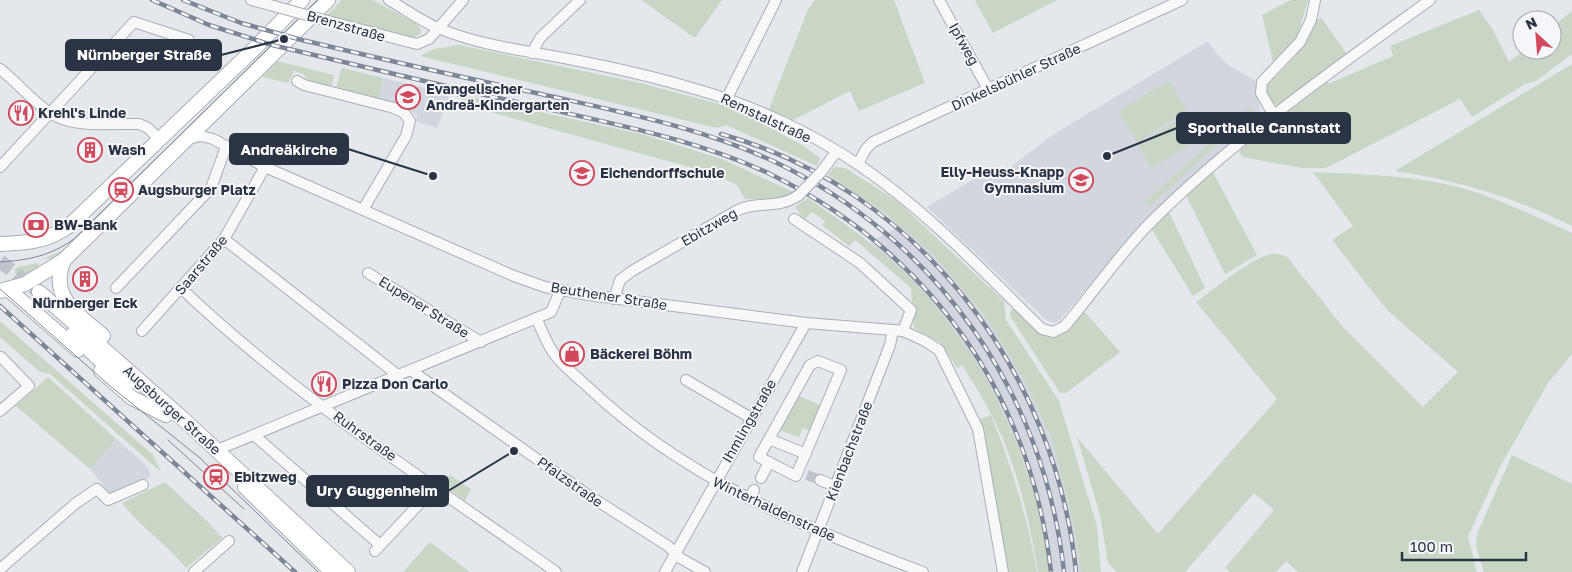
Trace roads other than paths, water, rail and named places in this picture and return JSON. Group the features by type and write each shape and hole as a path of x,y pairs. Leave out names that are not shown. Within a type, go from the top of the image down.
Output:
{"main road":[{"path":"0,244 35,243 48,239 62,231 78,218 302,0"},
{"path":"4,290 38,278 64,260 328,0"},
{"path":"64,260 60,270 59,282 70,307 163,391 182,418"},
{"path":"4,290 132,398 166,415"},
{"name":"Augsburger Straße","path":"332,572 257,501 241,482 123,377 104,364 34,294 182,418 348,572"}],"street":[{"name":"Brenzstraße","path":"250,0 416,44 428,39 437,28"},
{"name":"Remstalstraße","path":"389,0 437,28 472,39 651,77 727,98 785,124 858,164 908,202 942,232 1042,329 1053,332 1065,326 1148,226 1187,188 1272,114"},
{"path":"437,28 463,0"},
{"path":"532,53 540,38 580,0"},
{"path":"727,98 776,0"},
{"name":"Ipfweg","path":"939,0 988,89"},
{"name":"Dinkelsbühler Straße","path":"858,164 866,149 873,142 1182,0"},
{"path":"1315,0 1311,20 1300,42 1262,82 1261,93 1272,114 1430,0"},
{"path":"0,167 134,22 189,40"},
{"path":"0,69 50,113 75,123 139,124 148,128 159,139"},
{"path":"297,81 304,85 394,108 404,113 410,121 406,136 364,208"},
{"path":"210,116 208,125 214,139"},
{"path":"187,139 201,136 214,139"},
{"name":"Beuthener Straße","path":"214,139 265,167 364,208 506,272 560,291 806,323 898,331 923,340 939,350 978,429 1003,572"},
{"path":"116,288 210,188 226,147"},
{"name":"Ebitzweg","path":"614,298 620,280 632,271 736,211 749,206 785,203 799,195 836,152"},
{"name":"Saarstraße","path":"142,331 182,289 224,239 265,167"},
{"name":"Kienbachstraße","path":"794,219 860,263 911,310 890,345 802,572"},
{"path":"224,239 399,376"},
{"name":"Eupener Straße","path":"368,273 480,342"},
{"name":"Ruhrstraße","path":"182,289 217,322 323,406 556,572"},
{"path":"217,450 551,312 560,291"},
{"name":"Winterhaldenstraße","path":"536,318 554,355 610,408 672,456 714,481 752,495 818,531 923,572"},
{"name":"Ihmlingstraße","path":"665,572 714,481 806,323"},
{"path":"0,411 29,386 1,357"},
{"path":"818,361 841,370 806,454 803,473 796,476 759,457 810,365 818,361"},
{"name":"Pfalzstraße","path":"412,371 584,493 675,552 680,558 705,572"},
{"path":"686,380 750,418"},
{"path":"254,435 378,548 435,487"},
{"path":"769,439 806,454"},
{"path":"760,478 769,462"},
{"path":"820,480 835,486"},
{"path":"0,569 76,503 97,489 108,500 143,485"},
{"path":"194,572 228,541"}],"tunnel":[{"path":"0,261 39,292"},
{"path":"807,475 820,480"}],"tram line":[{"path":"0,262 39,256 74,239 318,0"},
{"path":"0,289 110,386 200,458 318,572"},
{"path":"168,440 244,509"}],"railway":[{"path":"152,0 209,25 272,45 633,128 689,143 743,162 770,174 827,206 879,244 924,288 963,336 995,389 1021,446 1040,507 1051,572"},
{"path":"183,0 241,23 302,40 630,114 689,130 718,139 775,162 833,194 886,234 933,279 973,329 1007,384 1034,444 1053,506 1064,572"},
{"path":"721,134 792,160 857,198 915,244 965,299 1007,360 1040,427 1063,498 1076,572"},
{"path":"0,306 295,572"}],"place":[{"name":"Nürnberger Straße","path":"284,39"},
{"name":"Evangelischer Andreä-Kindergarten","path":"408,97"},
{"name":"Krehl's Linde","path":"21,113"},
{"name":"Wash","path":"90,150"},
{"name":"Sporthalle Cannstatt","path":"1107,156"},
{"name":"Eichendorffschule","path":"582,173"},
{"name":"Andreäkirche","path":"433,176"},
{"name":"Elly-Heuss-Knapp Gymnasium","path":"1081,180"},
{"name":"Augsburger Platz","path":"121,190"},
{"name":"BW-Bank","path":"36,225"},
{"name":"Nürnberger Eck","path":"85,279"},
{"name":"Bäckerei Böhm","path":"572,354"},
{"name":"Pizza Don Carlo","path":"324,384"},
{"name":"Ury Guggenheim","path":"514,451"},
{"name":"Ebitzweg","path":"216,477"}]}
